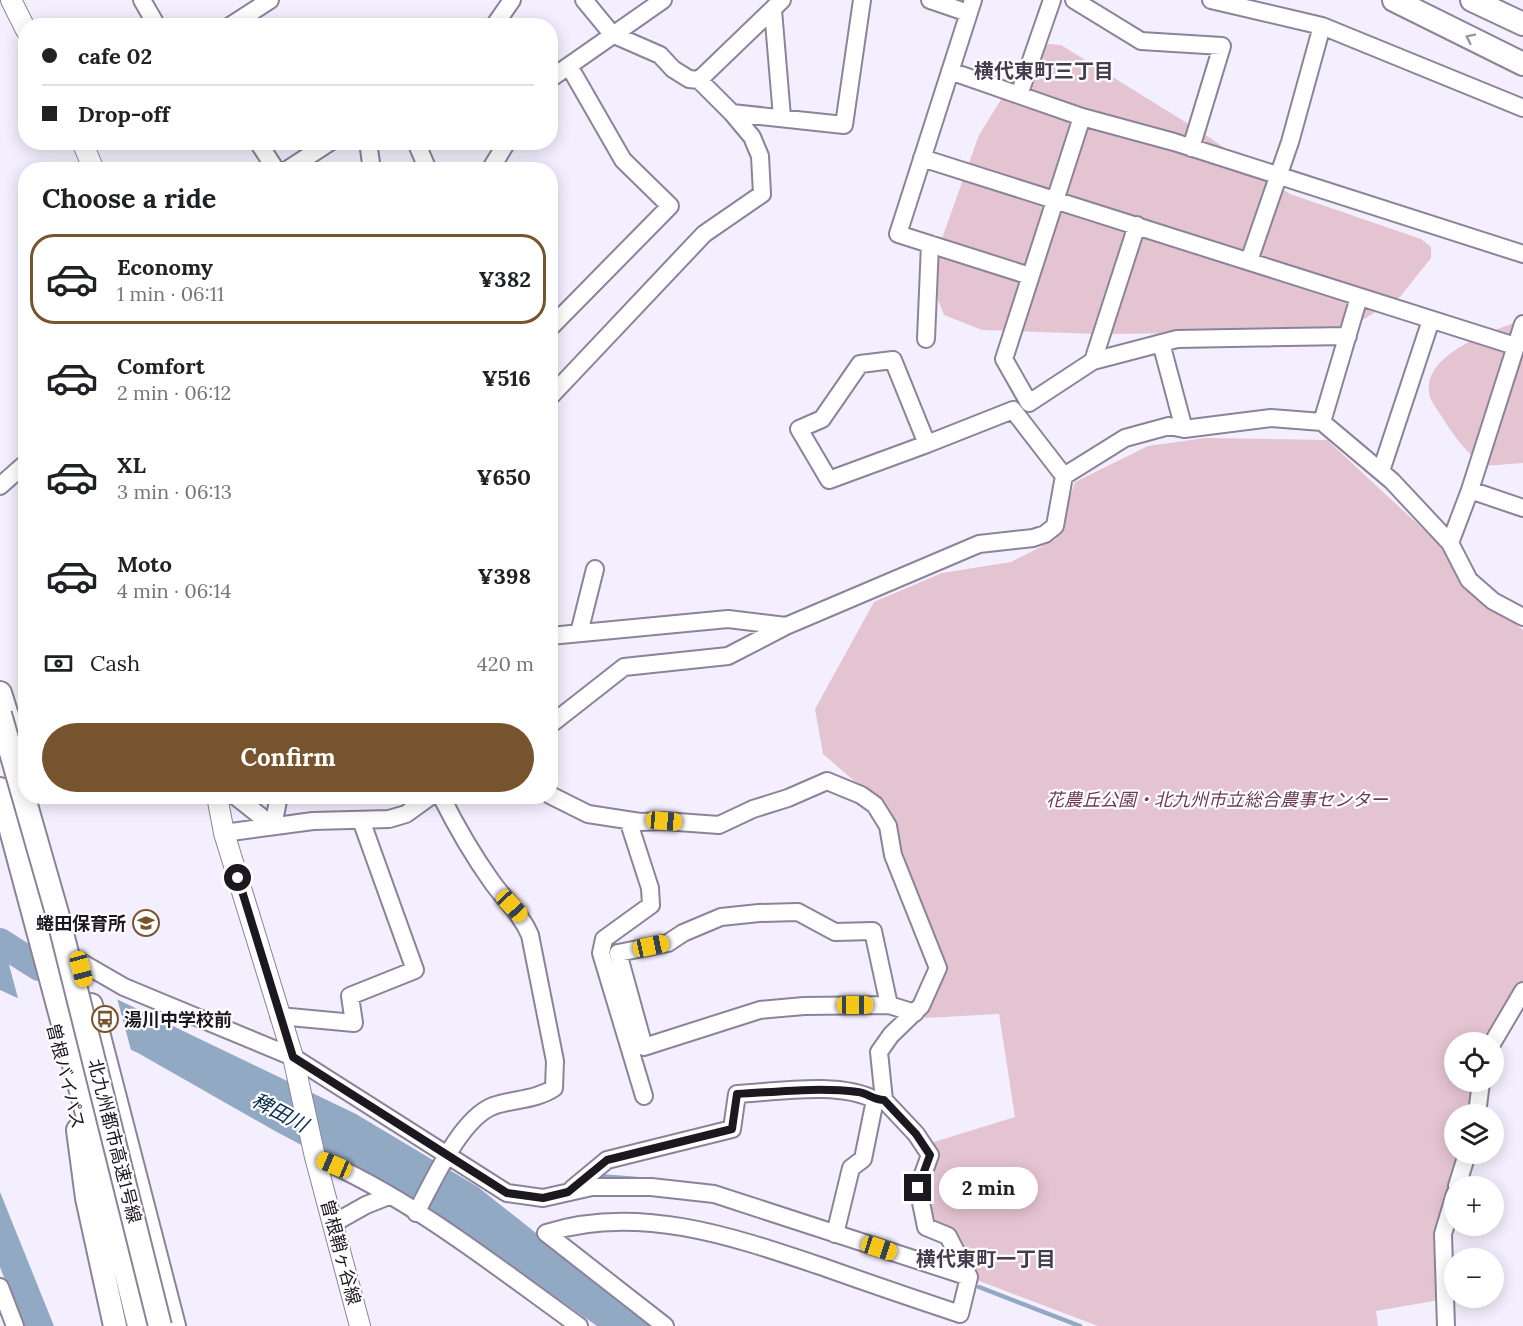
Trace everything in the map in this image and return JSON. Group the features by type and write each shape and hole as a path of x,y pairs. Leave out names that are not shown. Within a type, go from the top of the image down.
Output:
{"highway":[{"path":"1394,0 1523,64"},
{"path":"1472,0 1523,24"},
{"path":"0,693 18,753"},
{"name":"北九州都市高速1号線","path":"9,728 18,763"},
{"name":"北九州都市高速1号線","path":"0,789 89,1121 139,1326"},
{"name":"北九州都市高速1号線","path":"29,804 160,1326"},
{"path":"35,804 60,884 174,1326"},
{"name":"曽根バイパス","path":"0,826 54,1029 127,1326"},
{"path":"113,1086 143,1295 150,1326"},
{"path":"78,1124 87,1198 115,1326"}],"main road":[{"path":"14,2 21,18"},
{"name":"曽根鞘ヶ谷線","path":"219,804 224,833 294,1063 315,1157 360,1326"}],"street":[{"path":"142,0 152,18"},
{"path":"242,18 270,0"},
{"path":"500,18 512,0"},
{"path":"558,389 704,234 762,194 760,156 752,137 732,112 699,80 689,79 673,69 660,55 612,34 584,0"},
{"path":"558,74 663,0"},
{"path":"732,112 844,125 862,0"},
{"path":"930,0 971,7 898,234 1030,276"},
{"path":"1019,95 1052,0"},
{"path":"1074,0 1141,41 1222,46 1191,148"},
{"path":"1211,0 1322,26 1523,108"},
{"path":"699,80 778,5"},
{"path":"778,5 782,117"},
{"path":"1249,261 1278,177 1322,26"},
{"path":"558,320 670,206 623,160 569,66"},
{"path":"950,71 1082,117 1191,148 1523,254"},
{"path":"1082,117 1004,359 1029,403 1093,361 1177,339 1348,336"},
{"path":"299,162 318,150"},
{"path":"922,158 1515,346"},
{"path":"1093,361 1137,225"},
{"path":"926,339 930,244"},
{"path":"1322,422 1359,297"},
{"path":"1381,471 1431,320"},
{"path":"1450,543 1470,490 1523,324"},
{"path":"1161,343 1184,429"},
{"path":"927,444 893,360 860,364 822,419 799,429 830,480 927,444 1013,410 1064,476"},
{"path":"558,719 624,667 728,656 786,626 979,544 1045,534 1054,526 1064,476 1125,438 1169,426 1184,429 1270,418 1322,422 1381,471 1450,543 1469,580 1493,601 1523,617"},
{"path":"0,486 18,469"},
{"path":"1470,490 1523,508"},
{"path":"579,633 595,569"},
{"path":"558,635 728,619 786,626"},
{"path":"558,799 588,814 628,820 719,825 753,809 788,798 827,781 861,795 875,805 888,826 893,855 938,968 921,1006 891,1035 879,1053 879,1100 863,1159 851,1168 835,1233"},
{"path":"244,804 273,826"},
{"path":"273,826 277,804"},
{"path":"224,833 313,821 389,819 406,814 420,804"},
{"path":"416,1213 447,1157 478,1113 494,1106 545,1094 554,1088 555,1061 530,935 523,918 500,893 477,861 445,804"},
{"path":"279,1016 354,1023 351,996 415,970 361,820"},
{"path":"628,820 650,888 651,905 604,939 601,953 644,1096"},
{"path":"889,1005 873,931 835,932 798,912 721,917 683,933 668,943 618,953 644,1047 760,1010 804,1006 889,1005 915,1013"},
{"path":"80,965 294,1063 507,1193 543,1198 592,1187 651,1187 714,1194 969,1277"},
{"path":"1499,1032 1523,991"},
{"path":"568,1192 607,1160 732,1129 737,1094 801,1090 861,1092 879,1100 916,1134 930,1155 918,1188 926,1227 948,1236 969,1277 960,1314 784,1254 708,1232 634,1220 570,1225 546,1233 665,1326"},
{"path":"315,1157 353,1173 416,1213 490,1261 579,1326"},
{"path":"334,1223 366,1205 389,1196"},
{"path":"1444,1231 1446,1326"},
{"path":"0,1287 15,1326"}],"green space":[{"path":"1049,44 1061,45 1203,133 1290,194 1421,239 1431,247 1431,258 1400,297 1356,324 1314,332 1099,334 982,330 944,315 938,300 936,255 979,135 1013,80 1038,49"},
{"path":"1523,319 1523,463 1483,466 1460,443 1432,402 1429,393 1430,379 1437,366 1449,355 1479,337"},
{"name":"花農丘公園・北九州市立総合農事センター","path":"1205,438 1327,440 1437,542 1476,594 1523,630 1523,986 1498,1032 1444,1032 1444,1092 1477,1092 1475,1104 1444,1104 1444,1164 1461,1164 1459,1176 1444,1176 1444,1236 1450,1236 1448,1248 1444,1248 1444,1270 1439,1300 1376,1311 1378,1326 1098,1326 974,1279 931,1225 922,1189 929,1175 934,1142 1015,1117 999,1014 924,1018 943,972 874,798 823,754 815,709 874,602 942,573 1011,562 1056,539 1075,482 1148,446"}],"water":[{"path":"0,943 356,1114 478,1187 653,1326 597,1326 453,1226 275,1131 138,1053 0,990"},
{"path":"0,1192 54,1326 23,1326 0,1267"}],"pier":[{"path":"3,942 116,994 132,1054 19,1002"}],"waterway":[{"name":"稗田川","path":"0,942 39,967"},
{"path":"598,1176 637,1179"},
{"path":"979,1287 1080,1326"}],"place":[{"name":"蜷田保育所","path":"146,923"},
{"name":"湯川中学校前","path":"105,1019"}],"district":[{"name":"横代東町三丁目","path":"1044,70"},
{"name":"横代東町一丁目","path":"986,1258"}],"route":[{"path":"238,878 293,1057 507,1193 543,1198 568,1192 607,1160 732,1129 737,1094 801,1090 861,1092 875,1100 884,1100 916,1134 930,1155 918,1188"}]}
